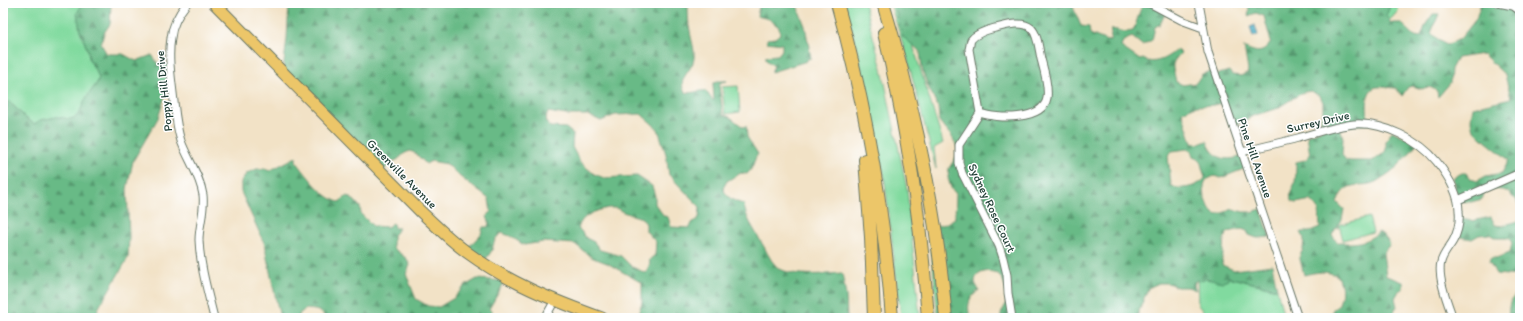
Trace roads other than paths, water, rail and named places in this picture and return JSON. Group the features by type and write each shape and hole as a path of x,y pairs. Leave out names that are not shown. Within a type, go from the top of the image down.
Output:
{"highway":[{"path":"837,3 862,103 881,216 892,318"},
{"path":"876,3 894,74 909,152 920,234 928,318"},
{"path":"883,3 906,85 922,157 939,252 946,318"},
{"path":"862,103 863,138 871,237 874,318"}],"main road":[{"name":"Greenville Avenue","path":"214,3 415,206 468,253 507,278 555,300 602,318"}],"street":[{"name":"Poppy Hill Drive","path":"187,3 179,14 170,38 170,62 176,115 181,140 198,176 203,194 204,205 199,238 200,253 214,318"},
{"path":"1149,3 1181,20 1203,28"},
{"name":"Pine Hill Avenue","path":"1199,3 1208,52 1298,318"},
{"path":"1498,3 1513,6 1520,11"},
{"path":"1014,25 1024,25 1030,27 1034,32 1047,84 1047,97 1045,104 1038,110 1018,117 990,117 980,113 969,49 971,40 980,33 990,29 1014,25"},
{"name":"Sydney Rose Court","path":"980,113 960,145 959,164 962,173 999,246 1003,258 1012,318"},
{"name":"Surrey Drive","path":"1242,152 1341,126 1364,124 1376,126 1409,138 1422,147 1433,157 1443,170 1454,190 1460,210 1454,240 1443,258 1441,269 1443,286 1453,318"},
{"path":"1458,200 1520,173"},
{"path":"545,318 555,300"}],"water":[{"path":"1255,25 1258,35 1253,37 1250,27"}]}
